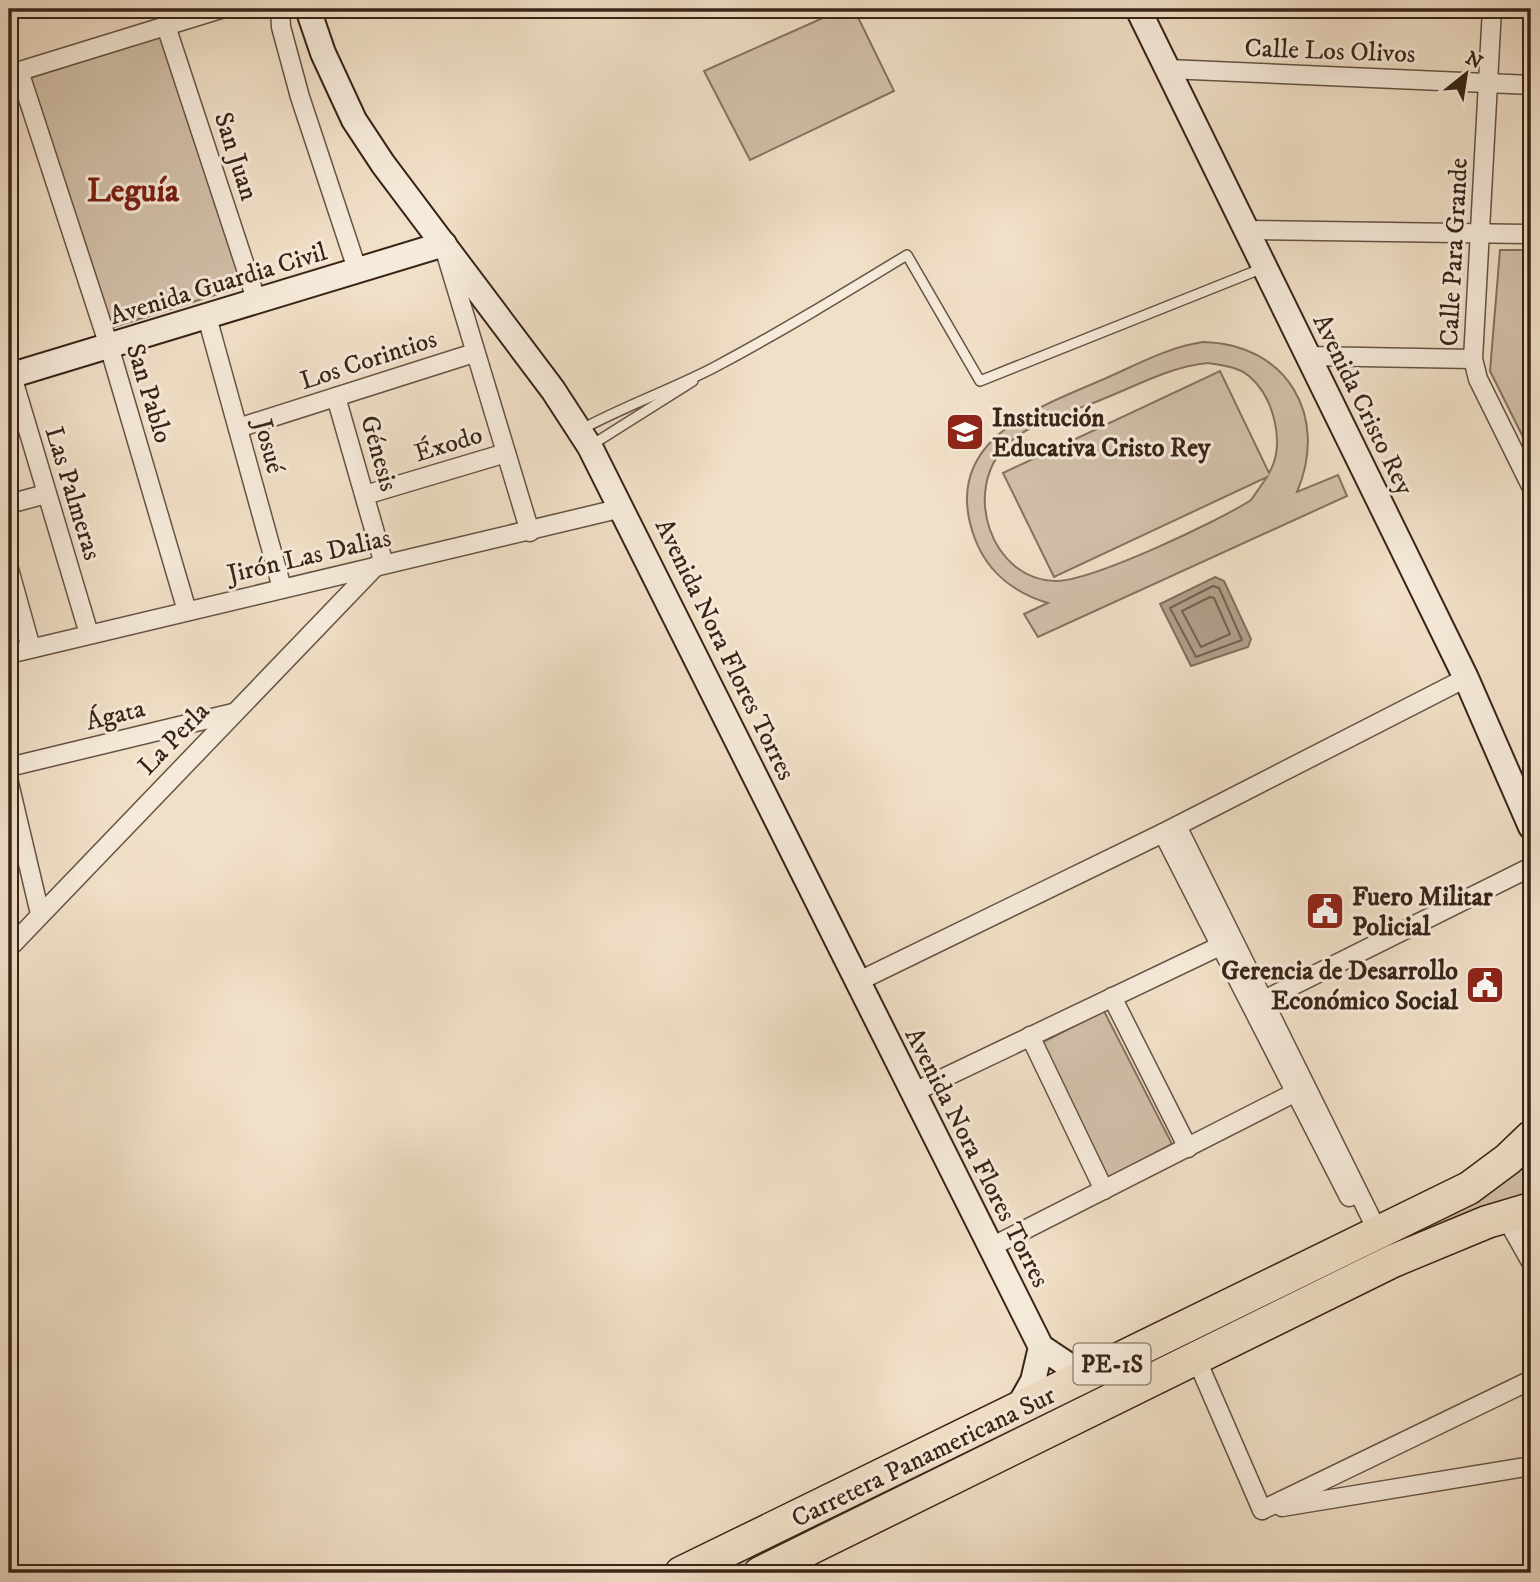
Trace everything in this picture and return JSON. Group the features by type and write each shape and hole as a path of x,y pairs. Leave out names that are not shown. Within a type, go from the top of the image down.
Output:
{"highway":[{"name":"Carretera Panamericana Sur","path":"681,1573 1469,1188 1508,1159 1531,1137"},
{"name":"Carretera Panamericana Sur","path":"760,1573 1393,1261 1518,1213"},
{"path":"956,1440 970,1470"}],"street":[{"path":"14,72 221,9"},
{"path":"280,9 281,27 300,97 358,272"},
{"name":"Avenida Nora Flores Torres","path":"308,9 323,53 354,120 585,439 622,508 1041,1348 1086,1377"},
{"name":"Avenida Cristo Rey","path":"1138,9 1466,678 1531,827"},
{"name":"Calle Para Grande","path":"1492,9 1473,359 1478,379 1531,486"},
{"name":"San Juan","path":"166,26 257,302"},
{"name":"Calle Los Olivos","path":"1168,69 1531,85"},
{"name":"San Pablo","path":"14,72 109,346 187,611"},
{"path":"1246,230 1531,234"},
{"path":"444,244 474,353 530,532"},
{"name":"Avenida Guardia Civil","path":"10,373 208,317 444,244"},
{"name":"Josué","path":"208,317 282,588"},
{"name":"Los Corintios","path":"238,428 474,353"},
{"path":"1308,356 1473,359"},
{"name":"Las Palmeras","path":"10,373 89,634"},
{"name":"Génesis","path":"336,397 365,495 380,565"},
{"name":"Éxodo","path":"365,495 506,453"},
{"path":"9,504 46,494"},
{"name":"Jirón Las Dalias","path":"9,654 622,508"},
{"name":"La Perla","path":"9,948 380,565"},
{"path":"9,569 32,648"},
{"path":"858,982 1170,829 1466,678"},
{"name":"Ágata","path":"9,767 235,713"},
{"path":"9,783 40,914"},
{"path":"1170,829 1220,946 1294,1093 1374,1235"},
{"path":"1170,829 1264,1000 1374,1235"},
{"path":"1264,1000 1531,867"},
{"path":"912,1093 1220,946"},
{"path":"1112,997 1188,1147"},
{"path":"1030,1036 1104,1190"},
{"path":"989,1248 1294,1093"},
{"path":"1518,1213 1531,1262"},
{"path":"1016,1411 1034,1381 1041,1348"},
{"path":"1196,1359 1262,1510"},
{"path":"1262,1510 1531,1380"},
{"path":"1262,1510 1531,1466"}],"lane":[{"path":"585,439 630,403 709,370 786,329 907,255 980,381 1264,267"},
{"path":"585,439 644,415 709,370"}],"shaded area":[{"path":"843,9 854,9 894,91 750,160 704,71"},
{"path":"162,36 243,286 111,328 30,78"},
{"path":"1500,250 1531,250 1531,453 1490,371"},
{"path":"1203,342 1233,346 1258,356 1279,371 1294,390 1304,412 1308,437 1306,464 1297,492 1338,475 1347,496 1038,637 1024,614 1048,603 1024,594 1004,580 987,562 975,539 967,505 970,477 981,453 1023,417 1050,403 1152,357","holes":["1208,363 1240,370 1258,385 1265,396 1275,422 1277,436 1277,449 1269,473 1220,371 1003,473 1054,577 1267,477 1251,500 1212,522 1155,548 1073,578 1056,581 1033,577 1014,566 1000,549 990,530 985,508 986,485 993,464 1007,445 1040,423 1154,377"]},
{"path":"1104,1011 1172,1144 1108,1178 1041,1043"},
{"path":"1531,1153 1531,1200 974,1451 978,1446 1458,1209"},
{"path":"947,1457 952,1461 745,1573 707,1573"}],"water":[{"path":"1215,577 1224,581 1251,639 1248,647 1191,666 1160,604"}],"place":[{"name":"Institución Educativa Cristo Rey","path":"965,432"},
{"name":"Fuero Militar Policial","path":"1325,911"},
{"name":"Gerencia de Desarrollo Económico Social","path":"1485,985"}],"district":[{"name":"Leguía","path":"133,189"}]}
